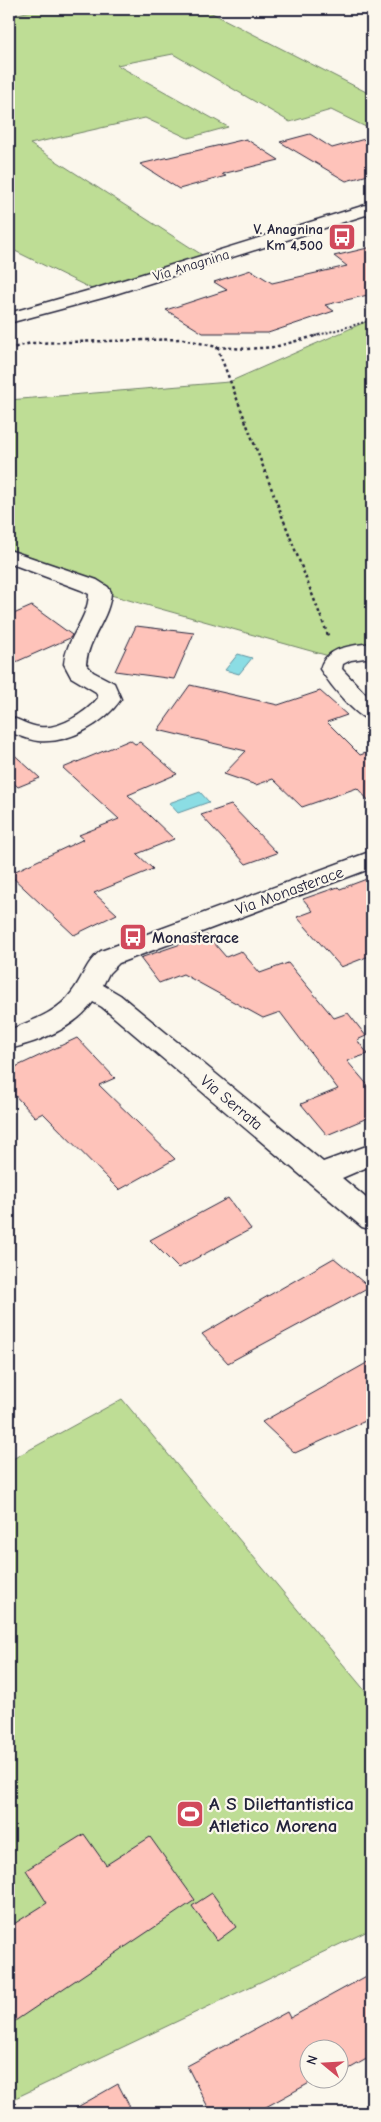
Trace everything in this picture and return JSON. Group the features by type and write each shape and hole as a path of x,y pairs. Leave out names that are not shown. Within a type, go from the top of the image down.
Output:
{"main road":[{"name":"Via Anagnina","path":"9,318 100,293 372,208"},
{"name":"Via Anagnina","path":"9,328 113,300 372,219"},
{"path":"9,556 90,585 100,592 100,602 76,651 74,662 75,667 82,675 106,688 110,699 96,714 65,730 57,732 34,733 9,724"},
{"path":"372,650 351,652 336,658 331,664 334,674 372,714"},
{"name":"Via Monasterace","path":"9,1040 64,1015 76,1006 89,988 98,966 110,957 372,860"},
{"name":"Via Serrata","path":"89,988 111,1002 372,1219"},
{"path":"321,1175 372,1154"}],"path":[{"path":"9,349 32,344 183,339 217,347 247,350 274,347 372,320"},
{"path":"217,347 336,658"}],"green space":[{"path":"28,9 204,9 372,95 372,130 331,110 290,122 173,54 117,65 228,127 188,138 145,118 30,144 210,260 100,293 9,248 9,16 31,11"},
{"path":"372,319 372,650 360,651 336,658 100,592 9,558 9,400 229,382"},
{"name":"A S Dilettantistica Atletico Morena","path":"122,1399 372,1699 372,1929 9,2101 9,1461"}],"water":[{"path":"238,654 252,658 239,674 225,670"},
{"path":"200,792 209,802 178,813 169,803"}],"building":[{"path":"310,134 332,148 372,137 372,174 346,181 280,142"},
{"path":"246,139 279,160 222,174 226,176 179,189 140,164"},
{"path":"372,247 372,294 325,305 334,311 268,333 203,333 166,310 227,290 214,282 251,270 272,283 347,266 334,256"},
{"path":"32,606 72,635 70,638 9,665 9,616"},
{"path":"136,626 194,633 174,679 115,671"},
{"path":"190,685 278,705 320,691 347,715 327,722 360,755 372,751 372,804 357,788 302,807 273,779 256,785 224,774 246,751 158,730"},
{"path":"130,740 135,744 140,742 177,774 128,795 174,839 137,854 153,869 94,893 117,914 74,935 9,874 84,839 79,835 119,819 63,768"},
{"path":"9,750 40,778 18,787 9,779"},
{"path":"231,805 277,853 246,864 201,815"},
{"path":"372,877 372,955 341,967 297,917 313,911 303,899 338,887 340,889"},
{"path":"207,935 226,957 241,951 260,973 288,963 334,1018 348,1013 366,1036 357,1040 368,1054 347,1061 372,1090 372,1116 327,1135 301,1104 338,1089 280,1012 263,1018 183,974 159,983 140,958"},
{"path":"77,1038 115,1078 99,1085 175,1159 119,1190 43,1113 35,1117 9,1089 9,1070"},
{"path":"228,1198 251,1229 178,1268 150,1240"},
{"path":"334,1258 369,1287 228,1363 202,1334"},
{"path":"372,1360 372,1418 295,1453 262,1422"},
{"path":"84,1834 106,1865 150,1837 195,1900 9,2025 9,1927 47,1903 26,1870"},
{"path":"212,1893 236,1927 217,1941 192,1906"},
{"path":"372,1973 372,2056 348,2069 348,2040 298,2040 298,2089 255,2113 211,2113 187,2066 287,2012 290,2018"},
{"path":"118,2084 133,2113 67,2113"}],"place":[{"name":"V. Anagnina Km 4,500","path":"342,237"},
{"name":"Monasterace","path":"133,937"},
{"name":"A S Dilettantistica Atletico Morena","path":"190,1814"}]}
